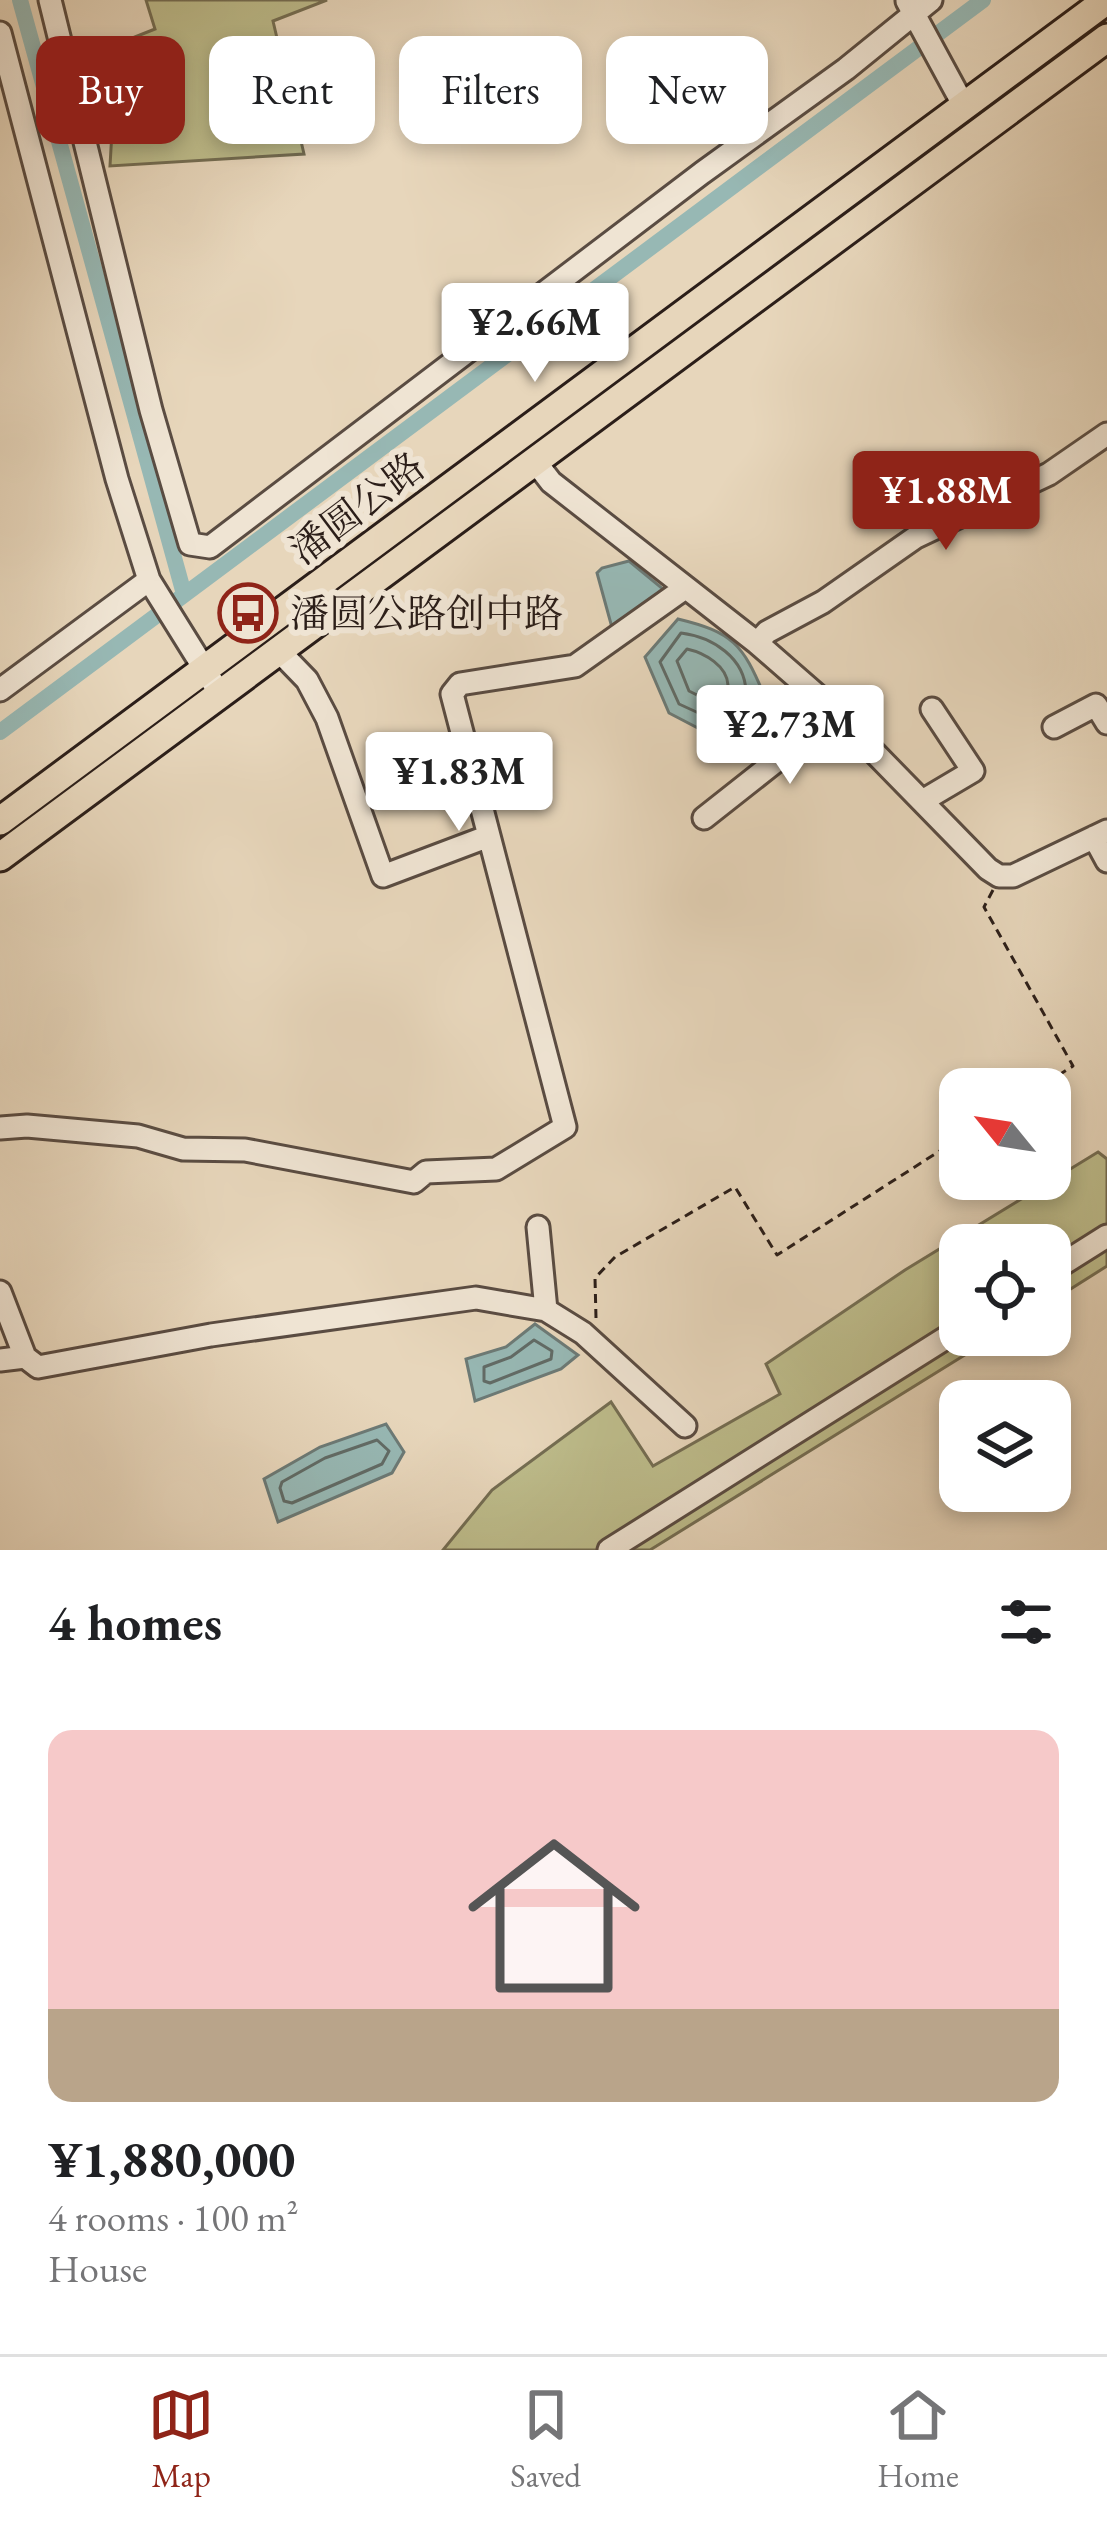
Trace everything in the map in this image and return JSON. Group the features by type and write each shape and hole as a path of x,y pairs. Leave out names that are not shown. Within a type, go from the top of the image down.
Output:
{"main road":[{"name":"潘圆公路","path":"0,821 1107,0"},
{"name":"潘圆公路","path":"0,857 1107,38"}],"street":[{"path":"50,0 190,544 210,548 702,172 846,69 916,8 964,106"},
{"path":"0,34 117,479 149,580 220,694"},
{"path":"757,643 916,536 1049,474 1107,434"},
{"path":"534,460 550,482 757,643 827,704 988,869 999,876 1013,876 1101,834 1107,861"},
{"path":"0,690 149,580"},
{"path":"0,1128 138,1136 183,1149 245,1150 414,1182 426,1172 496,1169 565,1127 452,694 460,684 574,665 686,587"},
{"path":"278,650 307,680 327,718 383,876 489,836"},
{"path":"704,818 780,758 827,704"},
{"path":"1054,727 1096,705 1107,723"},
{"path":"924,800 973,771 932,709"},
{"path":"538,1227 546,1310"},
{"path":"1071,1259 1107,1236"},
{"path":"0,1292 25,1357 38,1367 211,1335 476,1298 546,1310 583,1333 685,1426"},
{"path":"609,1550 939,1342"},
{"path":"0,1360 25,1357"}],"path":[{"path":"999,876 984,907 1073,1066 1070,1068"},
{"path":"583,1333 597,1316 595,1279 615,1257 735,1186 777,1255 939,1151"}],"shaded area":[{"path":"146,0 327,0 273,21 276,36 209,36 209,144 302,144 304,154 110,166 111,144 185,144 185,36 137,36 155,29"},
{"path":"1098,1152 1107,1159 1107,1266 1071,1289 1071,1224 980,1224 1019,1200 1071,1200 1071,1169"},
{"path":"939,1249 939,1356 963,1356 650,1550 443,1550 492,1490 611,1402 653,1466 780,1394 766,1364"}],"water":[{"path":"629,561 663,589 618,628 611,624 597,573"},
{"path":"678,619 711,629 733,643 764,695 738,711 719,739 669,713 645,657"},
{"path":"535,1324 578,1355 561,1369 475,1401 466,1359 506,1347"},
{"path":"386,1424 404,1452 392,1473 278,1522 264,1479 320,1447"}],"waterway":[{"path":"20,0 184,594"},
{"path":"0,732 983,0"}],"place":[{"name":"潘圆公路创中路","path":"248,613"}]}
